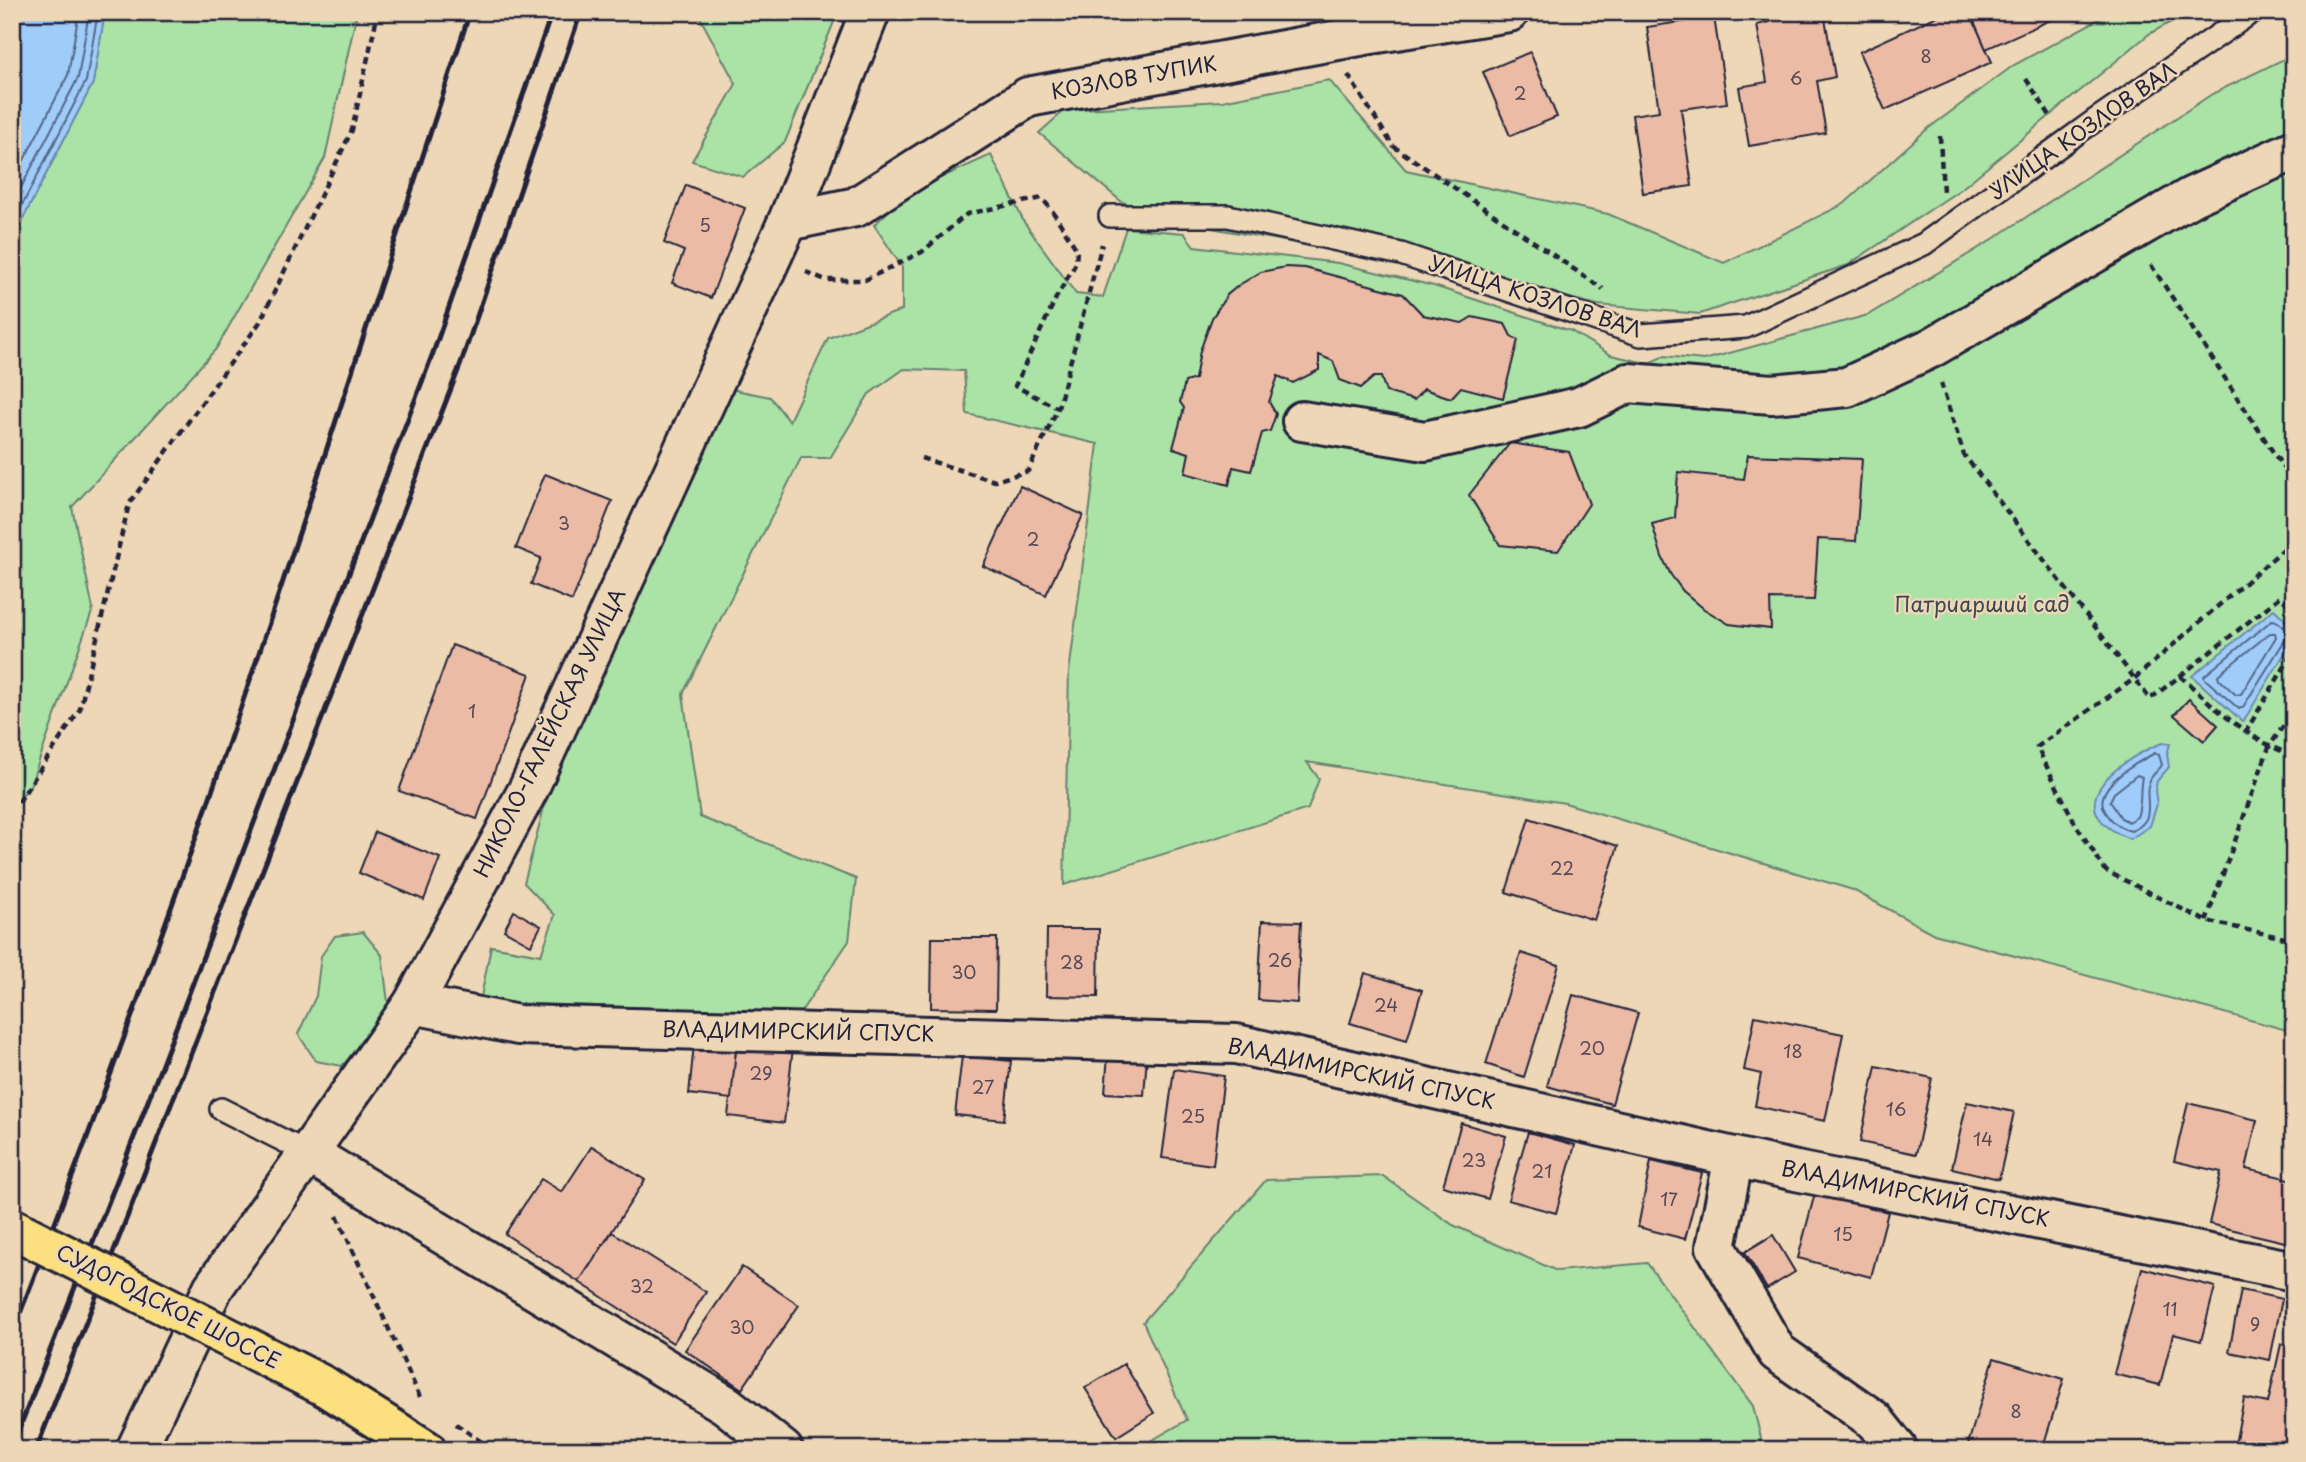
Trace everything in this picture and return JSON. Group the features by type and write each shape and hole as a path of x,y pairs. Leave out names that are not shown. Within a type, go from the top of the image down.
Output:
{"main road":[{"name":"СУДОГОДСКОЕ ШОССЕ","path":"12,1228 324,1386 426,1450"}],"street":[{"name":"НИКОЛО-ГАЛЕЙСКАЯ УЛИЦА","path":"136,1450 213,1288 413,1004 529,788 788,221 870,12"},
{"name":"КОЗЛОВ ТУПИК","path":"788,221 856,207 1028,97 1327,42 1509,12"},
{"path":"1302,421 1425,441 1579,407 1629,383 1772,394 1847,387 1931,348 2191,197 2294,150"},
{"name":"ВЛАДИМИРСКИЙ СПУСК","path":"413,1004 518,1025 1236,1044 1734,1157 2294,1271"},
{"path":"308,1153 726,1405 783,1450"},
{"path":"1734,1157 1716,1247 1777,1352 1874,1420 1898,1450"}],"lane":[{"name":"УЛИЦА КОЗЛОВ ВАЛ","path":"1110,216 1228,216 1389,251 1642,335 1746,327 1924,244 2252,12"},
{"path":"221,1109 308,1153"}],"path":[{"path":"12,812 80,709 129,504 260,322 352,130 378,12"},
{"path":"1327,42 1393,146 1611,295 1642,325 1642,335"},
{"path":"2026,79 2067,141"},
{"path":"1940,136 1945,229"},
{"path":"770,260 826,279 865,280 922,253 967,214 1042,198 1076,250 1076,263 1056,298 1015,386 1058,408"},
{"path":"921,458 995,481 1028,471 1058,408 1110,216"},
{"path":"2130,233 2294,484"},
{"path":"1931,348 1964,455 2150,699 2280,597 2294,609"},
{"path":"2294,540 2134,679 2037,747 2076,825 2106,871 2206,921 2294,940"},
{"path":"2245,733 2294,651"},
{"path":"2180,677 2245,733 2269,747 2294,756"},
{"path":"2206,921 2269,747 2294,710"},
{"path":"348,1240 419,1397"}],"green space":[{"path":"105,12 357,12 325,158 216,349 72,507 93,609 30,786 12,808 12,240 93,83"},
{"path":"697,12 838,12 785,142 743,177 692,161 736,84"},
{"path":"2112,12 2189,12 2149,34 1961,189 1848,265 1700,314 1598,305 1469,274 1211,228 1122,202 1039,133 1065,110 1222,101 1329,80 1406,170 1608,214 1724,263 1844,204 1926,130 2014,65"},
{"name":"Патриарший сад","path":"2294,54 2294,1032 1934,934 1853,890 1565,803 1307,762 1319,779 1308,809 1064,885 1069,673 1098,444 967,414 964,371 904,369 869,394 830,458 801,458 683,694 700,817 856,879 849,941 800,1013 480,1002 491,946 541,955 555,915 524,883 551,781 730,389 770,397 789,421 828,338 902,310 902,267 874,225 907,193 991,155 1024,222 1076,294 1103,297 1126,228 1184,233 1194,246 1338,263 1434,286 1571,331 1611,355 1649,363 1664,356 1704,360 1868,315 1987,243 2212,94"},
{"path":"363,932 382,955 389,1011 342,1066 316,1061 298,1034 316,996 321,956 335,936"},
{"path":"1383,1176 1453,1225 1557,1271 1647,1263 1753,1406 1764,1450 1135,1450 1187,1420 1143,1322 1266,1180"}],"water":[{"path":"12,12 105,12 93,83 12,240"},
{"path":"2274,609 2294,628 2294,638 2243,722 2192,676"},
{"path":"2162,743 2170,744 2167,754 2169,767 2157,781 2157,804 2150,826 2130,839 2108,827 2097,813 2095,799 2112,773"}],"building":[{"path":"1107,12 1173,12 1172,21"},
{"path":"1769,12 1824,12 1835,77 1817,81 1826,133 1749,146 1739,87 1767,82 1757,25 1770,22"},
{"path":"1946,12 1970,12 1992,62 1885,110 1859,52"},
{"path":"1970,12 2068,12 1986,49"},
{"path":"1714,17 1727,103 1681,109 1692,186 1643,193 1632,115 1659,111 1647,27"},
{"path":"1530,52 1557,117 1510,136 1483,72"},
{"path":"686,185 745,208 711,298 672,283 684,251 664,243"},
{"path":"1286,267 1305,268 1403,294 1423,315 1462,323 1472,317 1505,324 1511,336 1518,340 1503,398 1461,387 1451,398 1424,389 1414,400 1386,392 1381,377 1374,377 1361,388 1340,380 1333,361 1319,355 1319,370 1293,383 1278,376 1269,402 1276,414 1270,431 1262,433 1251,471 1233,467 1229,485 1185,473 1189,453 1173,448 1184,408 1180,402 1185,382 1195,379 1200,351 1212,318 1227,295 1239,285 1261,272"},
{"path":"1510,443 1569,452 1589,504 1558,551 1500,545 1469,495"},
{"path":"1748,455 1862,459 1856,541 1818,539 1814,600 1770,599 1771,629 1729,624 1704,609 1683,591 1662,557 1652,524 1675,518 1678,472 1744,479"},
{"path":"545,474 612,501 572,601 531,584 541,558 516,548"},
{"path":"1020,486 1083,515 1046,595 983,566"},
{"path":"452,645 530,674 477,819 399,791"},
{"path":"2189,699 2218,725 2204,741 2174,715"},
{"path":"1529,818 1618,846 1594,920 1506,892"},
{"path":"375,832 440,858 424,900 359,873"},
{"path":"514,911 541,926 531,945 504,930"},
{"path":"1262,921 1301,922 1297,1003 1258,1000"},
{"path":"1047,929 1099,929 1098,997 1046,996"},
{"path":"932,938 997,938 996,1009 931,1008"},
{"path":"1521,953 1559,965 1524,1077 1486,1064"},
{"path":"1365,973 1422,990 1407,1040 1350,1023"},
{"path":"1573,995 1638,1013 1612,1104 1547,1086"},
{"path":"1755,1016 1843,1034 1825,1121 1755,1106 1761,1074 1744,1070"},
{"path":"737,1042 793,1048 784,1123 728,1116"},
{"path":"694,1044 736,1049 731,1099 689,1094"},
{"path":"1108,1054 1147,1056 1144,1095 1105,1093"},
{"path":"962,1056 1011,1061 1004,1120 955,1115"},
{"path":"1876,1066 1932,1078 1916,1154 1860,1142"},
{"path":"1174,1069 1224,1076 1213,1165 1162,1158"},
{"path":"1967,1102 2014,1112 1999,1179 1952,1168"},
{"path":"2188,1103 2257,1120 2246,1169 2294,1180 2294,1224 2289,1243 2209,1224 2221,1172 2174,1161"},
{"path":"1461,1123 1506,1136 1488,1199 1443,1186"},
{"path":"1528,1132 1575,1145 1556,1213 1508,1200"},
{"path":"592,1146 645,1180 579,1282 505,1234 541,1179 562,1192"},
{"path":"1651,1161 1702,1173 1685,1239 1638,1227"},
{"path":"1815,1193 1888,1212 1871,1277 1798,1258"},
{"path":"612,1232 706,1292 673,1343 579,1282"},
{"path":"1773,1235 1795,1272 1767,1289 1745,1252"},
{"path":"742,1267 799,1305 742,1389 685,1350"},
{"path":"2142,1268 2215,1287 2201,1341 2173,1334 2160,1385 2114,1374"},
{"path":"2241,1290 2282,1299 2270,1360 2229,1352"},
{"path":"2281,1344 2294,1347 2294,1427 2289,1450 2234,1450 2244,1398 2268,1403"},
{"path":"1994,1358 2064,1379 2042,1450 1985,1450 1968,1444"},
{"path":"1124,1364 1154,1413 1116,1437 1085,1388"}],"railway":[{"path":"12,1334 135,1009 222,762 470,12"},
{"path":"12,1447 140,1122 433,353 552,12"},
{"path":"36,1450 461,363 581,12"}]}
